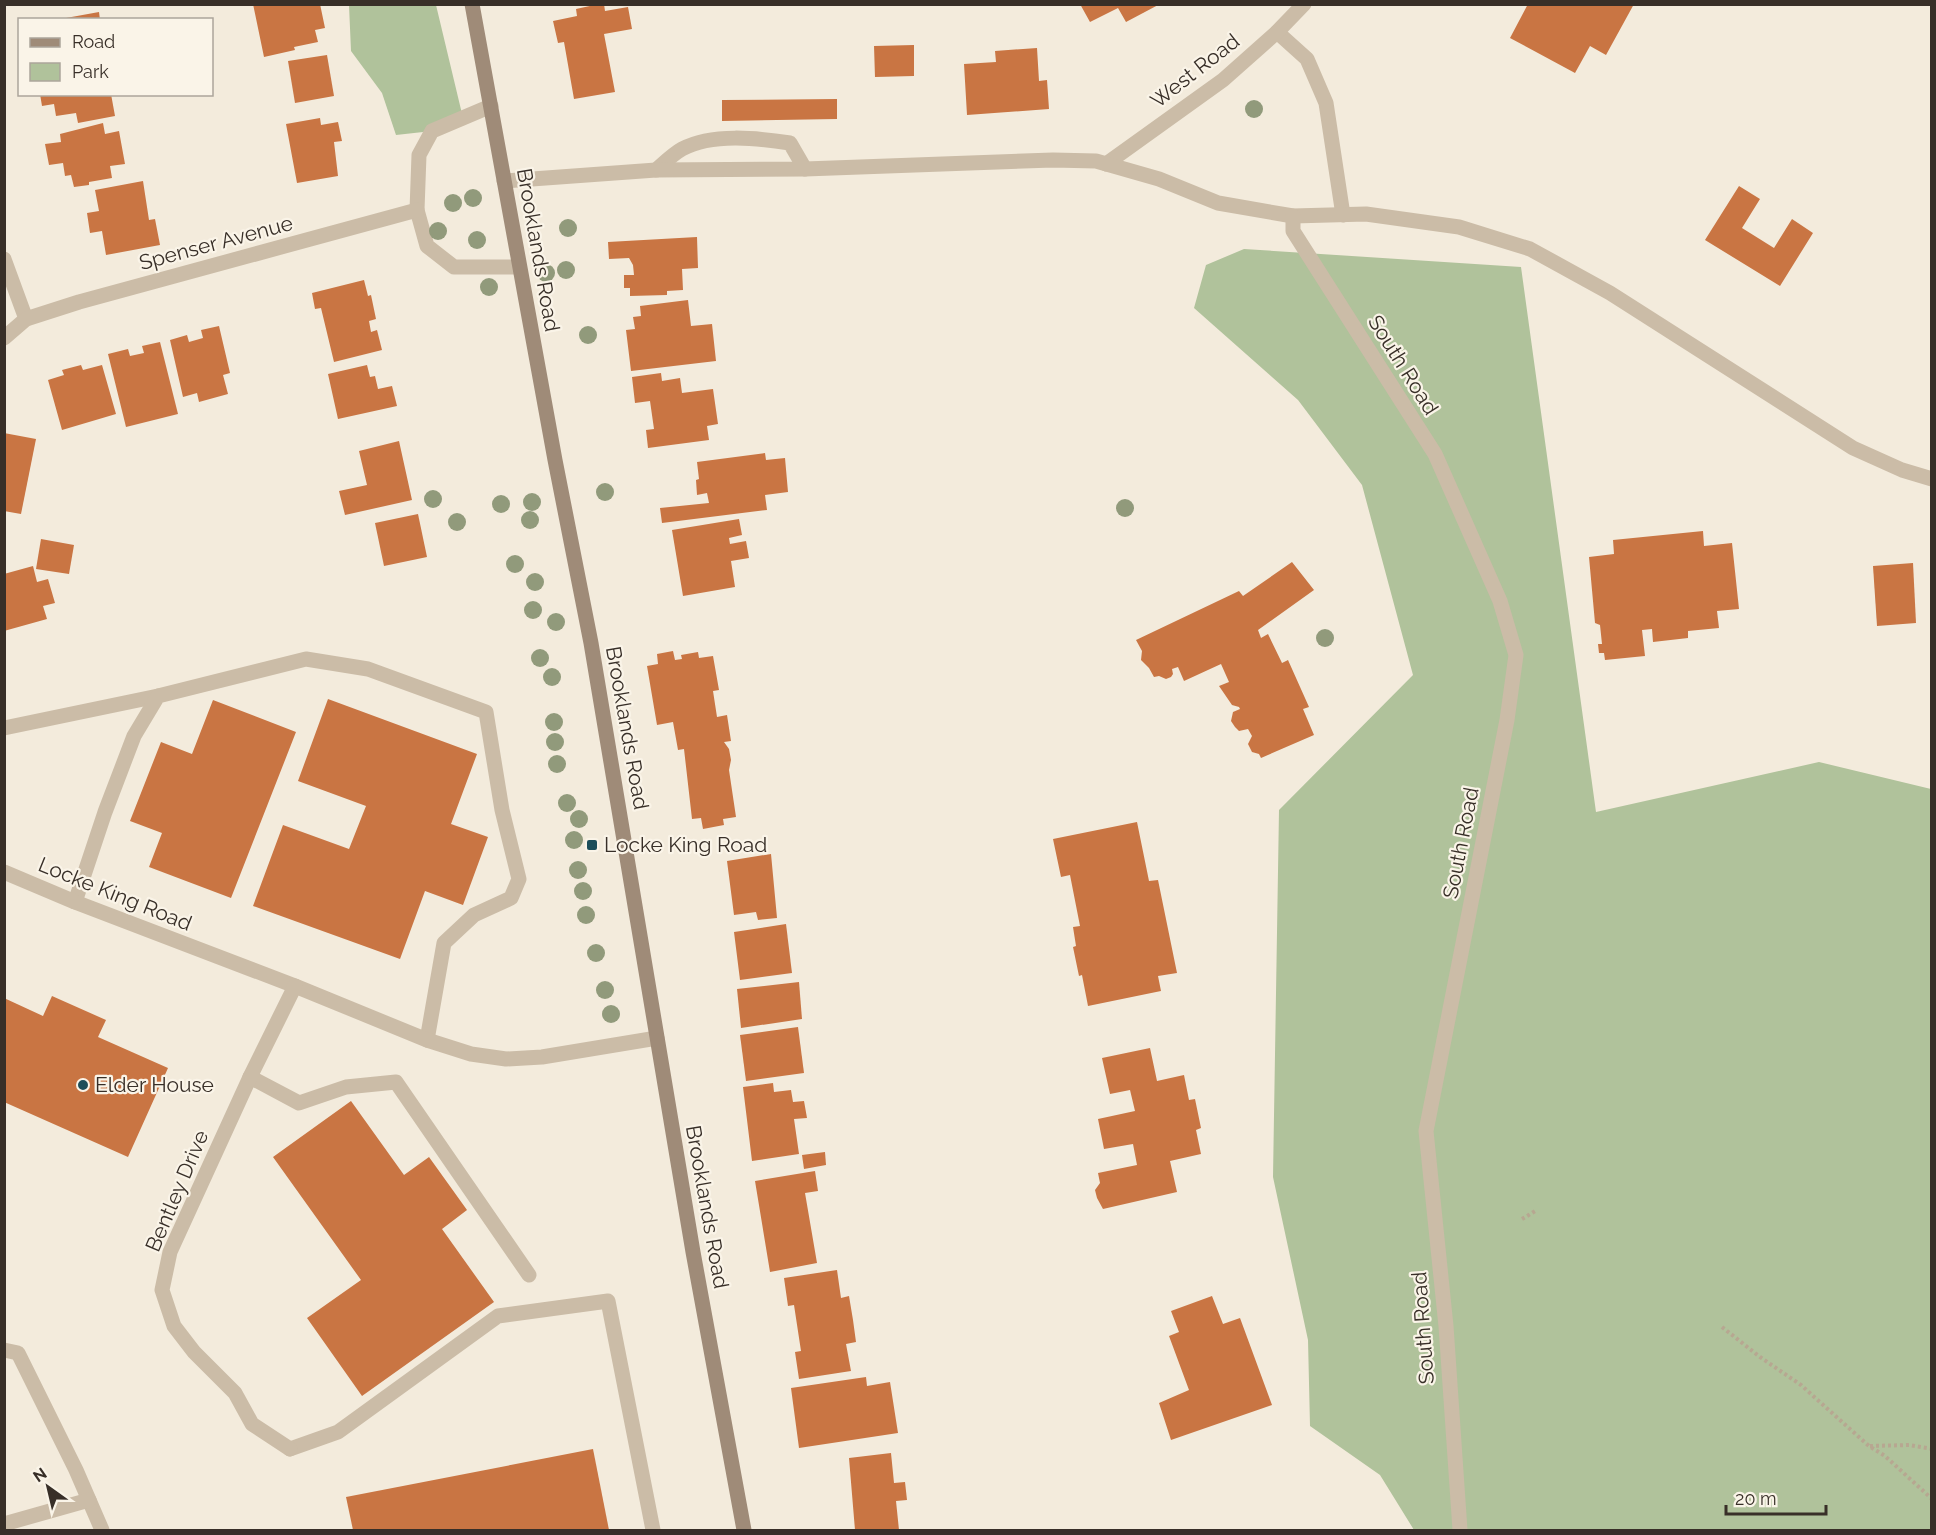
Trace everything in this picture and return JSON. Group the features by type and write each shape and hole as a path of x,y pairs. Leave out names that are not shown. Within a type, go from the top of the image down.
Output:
{"main road":[{"name":"Brooklands Road","path":"472,4 519,267 591,643 693,1252 744,1530"}],"street":[{"name":"West Road","path":"1106,164 1223,80 1277,32 1304,4"},
{"path":"1277,32 1307,59 1326,103 1343,215"},
{"path":"491,106 432,131 419,155 417,210 427,246 454,267 519,267"},
{"path":"656,170 682,149 706,141 756,138 790,143 805,168"},
{"path":"504,181 656,170 1053,160 1096,161 1159,179 1218,203 1293,216 1366,214 1459,227 1530,249 1610,293 1853,448 1902,470 1932,479"},
{"name":"Spenser Avenue","path":"4,338 26,319 90,299 417,210"},
{"name":"South Road","path":"1293,216 1293,231 1435,454 1500,601 1516,655 1507,720 1425,1131 1446,1326 1460,1530"},
{"path":"4,259 26,319"},
{"path":"4,728 158,696 306,659 368,669 434,691 486,712 502,810 519,879 511,898 474,915 444,943 427,1040"},
{"path":"75,902 105,812 135,736 158,696"},
{"name":"Locke King Road","path":"4,872 427,1040 471,1054 506,1059 542,1057 657,1038"},
{"name":"Bentley Drive","path":"295,986 250,1077 170,1252 162,1290 174,1326 194,1352 235,1393 252,1424 290,1449 338,1432 498,1316 608,1301 653,1530"},
{"path":"250,1077 300,1103 346,1087 396,1082 529,1275"},
{"path":"4,1350 18,1353 76,1470 102,1530"},
{"path":"4,1524 89,1500"}],"path":[{"path":"1522,1219 1537,1210"},
{"path":"1722,1327 1801,1385 1869,1446 1886,1456 1932,1499"},
{"path":"1869,1446 1909,1445 1932,1449"}],"green space":[{"path":"349,5 436,5 463,118 432,131 396,135 382,93 351,51"},
{"path":"1244,249 1521,267 1596,812 1819,762 1931,789 1931,1530 1414,1530 1380,1475 1310,1426 1308,1340 1273,1177 1279,810 1413,675 1362,485 1298,400 1194,308 1206,265"}],"building":[{"path":"253,4 320,4 325,28 315,30 318,42 264,57"},
{"path":"604,4 605,11 628,7 632,29 604,34 615,92 574,99 564,42 558,43 553,21 577,16 576,9"},
{"path":"1080,4 1160,4 1126,22 1118,8 1090,22"},
{"path":"1528,4 1634,4 1606,55 1590,46 1575,73 1510,38"},
{"path":"99,12 100,18 66,18"},
{"path":"914,45 914,76 875,77 874,46"},
{"path":"1037,48 1039,81 1047,80 1049,109 967,115 964,64 996,62 995,51"},
{"path":"327,55 334,96 295,103 288,61"},
{"path":"40,96 111,96 115,116 78,123 76,113 56,116 54,104 42,106"},
{"path":"837,99 837,119 722,121 722,100"},
{"path":"320,118 321,125 338,122 342,141 334,142 338,176 297,183 286,124"},
{"path":"103,123 105,134 119,131 125,164 110,166 112,178 74,187 71,175 65,176 63,163 49,165 45,144 61,142 60,134"},
{"path":"143,181 149,220 155,219 160,245 106,255 102,231 90,233 87,213 99,211 95,190"},
{"path":"1739,186 1760,199 1742,228 1774,248 1792,219 1813,233 1780,286 1705,240"},
{"path":"697,237 698,268 682,269 683,290 667,291 667,295 630,296 630,288 624,288 624,275 634,275 633,265 629,258 609,259 608,242"},
{"path":"364,280 368,296 371,295 376,319 369,321 371,332 377,330 382,350 334,362 321,308 315,309 312,293"},
{"path":"688,300 691,326 712,324 716,361 631,371 626,330 635,329 633,317 641,316 640,306"},
{"path":"219,326 230,373 223,375 228,394 199,402 197,393 183,397 170,340 187,335 189,342 203,338 201,330"},
{"path":"160,342 178,414 126,427 108,354 128,349 130,356 144,353 142,346"},
{"path":"81,365 83,370 102,365 116,414 62,430 48,380 64,375 62,370"},
{"path":"367,365 370,377 375,376 378,389 392,386 397,406 338,419 328,374"},
{"path":"661,373 662,381 680,378 682,393 713,389 718,424 707,426 709,440 648,448 646,430 654,429 650,401 635,403 632,377"},
{"path":"4,433 36,439 21,514 4,511"},
{"path":"399,441 412,500 345,515 339,491 367,485 359,451"},
{"path":"765,453 766,460 785,458 788,492 765,495 767,510 662,523 660,508 709,503 707,493 697,495 696,480 699,479 697,462"},
{"path":"418,514 427,557 384,566 375,523"},
{"path":"739,519 742,535 729,538 730,544 746,541 749,558 731,561 735,587 683,596 672,530"},
{"path":"1703,531 1704,546 1732,543 1739,609 1717,611 1719,628 1688,631 1688,638 1653,642 1652,629 1642,630 1645,656 1605,660 1604,653 1599,653 1598,644 1602,644 1600,625 1595,623 1589,557 1614,554 1613,540"},
{"path":"41,539 74,545 69,574 36,569"},
{"path":"1292,562 1314,590 1258,630 1261,638 1268,634 1282,663 1288,660 1309,707 1303,709 1314,735 1261,758 1259,754 1252,752 1248,744 1252,736 1248,729 1239,731 1231,721 1233,712 1240,709 1232,705 1219,686 1229,682 1221,664 1184,681 1178,667 1172,669 1171,677 1166,679 1159,676 1154,677 1141,660 1142,651 1136,640 1239,591 1243,596"},
{"path":"1913,563 1916,623 1877,626 1873,566"},
{"path":"33,566 37,582 48,579 55,603 43,606 47,619 4,631 4,574"},
{"path":"673,651 675,660 682,659 681,655 698,652 699,658 713,656 719,690 713,691 717,717 727,715 731,741 724,742 729,749 731,760 729,770 736,817 723,819 724,825 703,829 701,818 692,819 684,749 678,750 673,722 657,725 647,666 658,664 657,654"},
{"path":"328,699 477,754 451,824 488,837 463,905 425,891 400,959 253,906 283,825 349,849 366,806 298,781"},
{"path":"213,700 296,732 231,898 149,867 162,833 130,821 161,742 192,754"},
{"path":"1137,822 1149,881 1158,880 1177,973 1158,976 1161,991 1088,1006 1082,975 1079,976 1073,947 1076,946 1073,927 1080,926 1070,875 1061,877 1053,839"},
{"path":"771,854 777,918 758,920 756,912 734,915 727,861"},
{"path":"786,924 792,973 740,980 734,932"},
{"path":"799,982 802,1019 741,1028 737,989"},
{"name":"Elder House","path":"52,996 106,1020 98,1037 168,1068 128,1157 4,1102 4,998 43,1016"},
{"path":"798,1027 804,1073 746,1081 740,1035"},
{"path":"1150,1048 1157,1081 1184,1075 1189,1100 1195,1099 1201,1128 1196,1130 1201,1154 1170,1161 1177,1192 1103,1209 1095,1190 1100,1183 1098,1173 1137,1165 1133,1144 1104,1149 1098,1119 1135,1111 1130,1090 1110,1094 1102,1058"},
{"path":"773,1083 774,1092 791,1090 793,1102 804,1101 807,1118 794,1119 799,1154 752,1161 743,1087"},
{"path":"351,1101 404,1175 429,1157 467,1210 442,1229 494,1302 362,1396 307,1318 361,1280 273,1157"},
{"path":"825,1152 826,1165 804,1169 802,1155"},
{"path":"815,1171 818,1191 805,1193 817,1263 770,1272 755,1181"},
{"path":"837,1270 841,1298 849,1296 853,1320 856,1342 846,1344 851,1371 799,1379 795,1352 801,1351 794,1305 788,1306 784,1278"},
{"path":"1212,1296 1223,1324 1240,1318 1272,1405 1171,1440 1159,1403 1189,1390 1169,1336 1179,1332 1171,1311"},
{"path":"866,1377 867,1386 890,1382 898,1433 799,1448 791,1388"},
{"path":"593,1449 609,1530 353,1530 346,1497"},
{"path":"891,1453 894,1483 905,1482 907,1500 896,1501 899,1530 855,1530 849,1458"}],"place":[{"name":"Locke King Road","path":"592,845"},
{"name":"Elder House","path":"83,1085"}]}
